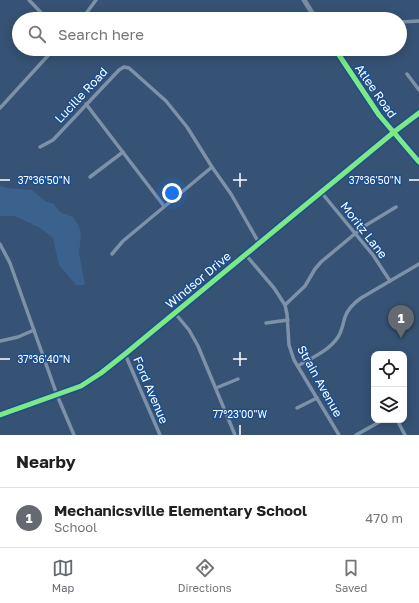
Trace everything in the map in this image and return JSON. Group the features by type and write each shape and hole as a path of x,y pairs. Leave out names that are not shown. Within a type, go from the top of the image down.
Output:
{"street":[{"path":"29,0 40,12"},
{"path":"87,12 96,0"},
{"path":"304,0 312,12"},
{"path":"407,22 419,21"},
{"path":"0,108 48,56"},
{"name":"Atlee Road","path":"340,56 379,115 419,162"},
{"name":"Lucille Road","path":"40,147 53,140 119,70 124,67 129,68 172,108 187,127 212,167"},
{"path":"408,74 419,90"},
{"path":"86,104 164,206"},
{"path":"394,132 419,113"},
{"name":"Windsor Drive","path":"0,415 73,390 88,382 125,354 174,312 394,132"},
{"path":"90,177 123,152"},
{"path":"112,254 122,240 212,167 231,194 259,243"},
{"name":"Moritz Lane","path":"321,192 373,255 390,280"},
{"path":"285,305 305,286 318,264 355,233 396,207"},
{"path":"0,244 10,263 57,396 74,435"},
{"name":"Strain Avenue","path":"245,254 274,288 285,305 288,320 289,345 298,366 339,435"},
{"path":"411,268 419,261"},
{"path":"298,366 330,346 338,337 345,316 350,307 361,298 419,264"},
{"path":"174,312 193,337 235,435"},
{"path":"266,323 288,320"},
{"path":"0,342 18,337 34,330"},
{"name":"Ford Avenue","path":"125,354 160,435"},
{"path":"216,388 238,379"},
{"path":"297,408 317,398"},
{"path":"356,435 378,423"},
{"path":"399,423 405,435"}],"water":[{"path":"0,186 32,190 45,201 54,204 60,212 73,217 79,226 81,235 79,253 85,284 76,285 59,265 53,238 40,228 14,216 0,216"}],"cycle path":[{"path":"340,56 379,115 419,162"},
{"path":"0,415 81,386 101,373 419,113"}],"place":[{"name":"Mechanicsville Elementary School","path":"401,338"}]}
